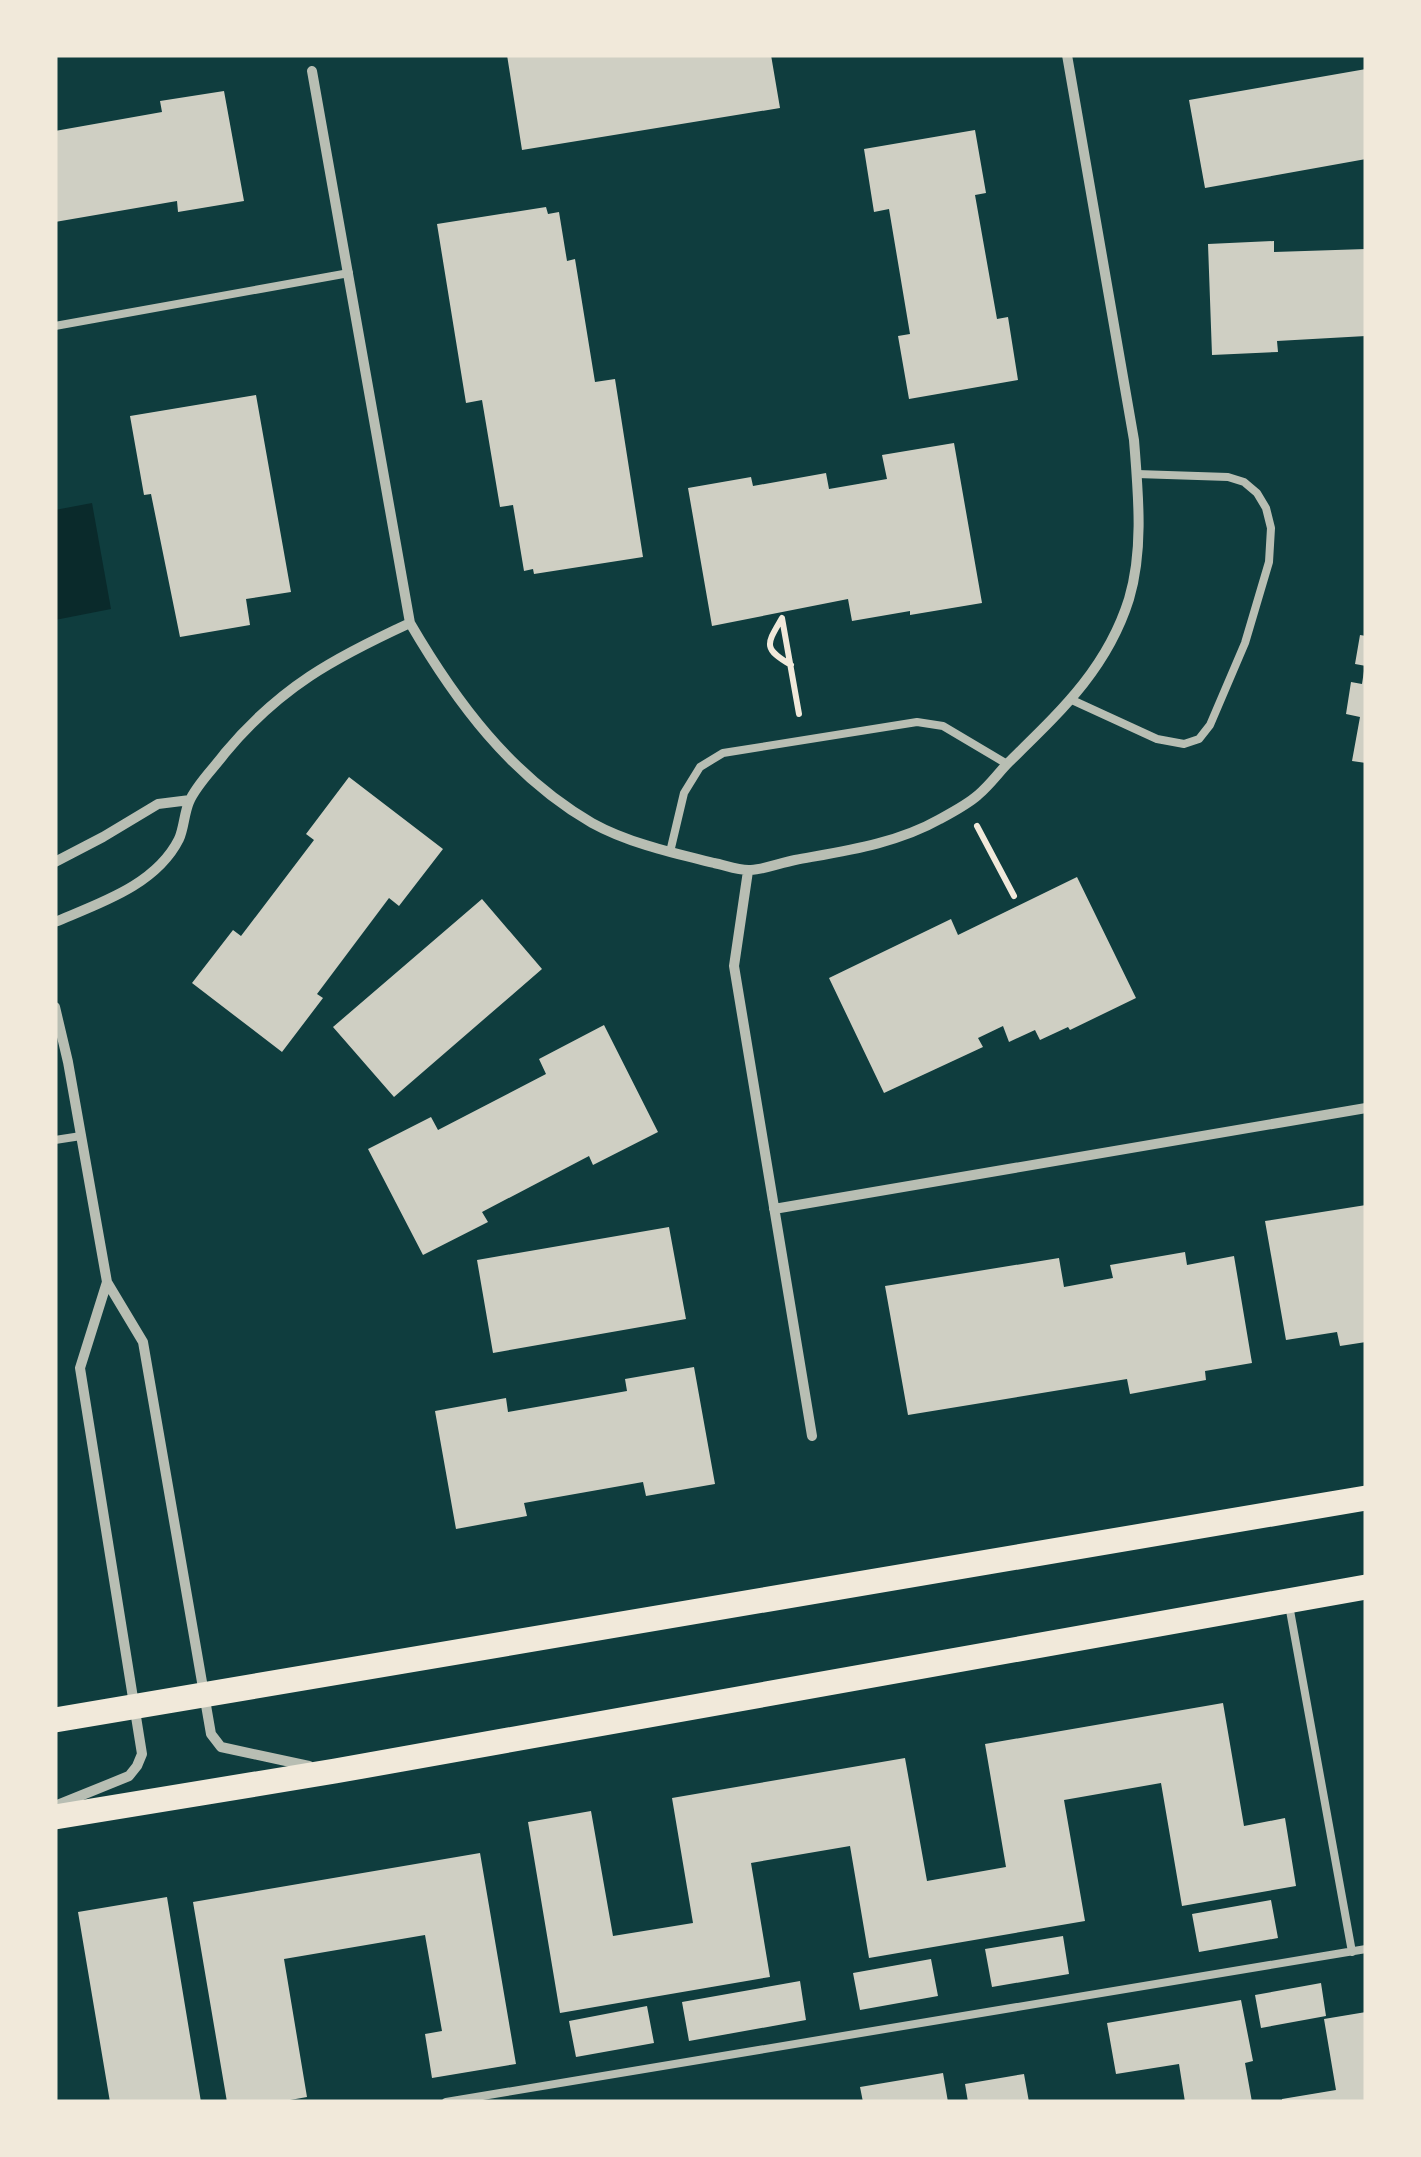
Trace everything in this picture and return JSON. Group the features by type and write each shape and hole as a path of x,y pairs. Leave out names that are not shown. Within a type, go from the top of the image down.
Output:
{"main road":[{"path":"55,1720 1366,1498"},
{"path":"55,1817 335,1772 1366,1587"}],"street":[{"path":"312,71 410,623 450,689 478,725 557,800 594,824 670,852 748,871 898,837 938,820 977,796 1072,700 1107,646 1130,596 1137,550 1134,440 1067,55"},
{"path":"55,922 137,884 164,862 180,836 190,800 270,706 312,672 410,623"},
{"path":"55,862 158,804 190,800"},
{"path":"748,871 734,966 812,1436"},
{"path":"55,1007 107,1282 143,1342 210,1734 221,1748 335,1772"},
{"path":"774,1208 1366,1108"},
{"path":"55,1806 129,1776 142,1754 80,1368 107,1282"}],"lane":[{"path":"55,326 349,274"},
{"path":"1072,700 1157,739 1184,744 1199,738 1210,725 1245,643 1269,562 1271,528 1266,508 1244,482 1228,477 1137,474"},
{"path":"670,852 684,793 700,767 723,753 918,722 943,726 1007,764"},
{"path":"55,1140 82,1136"},
{"path":"1288,1601 1352,1952"},
{"path":"446,2102 1366,1950"}],"path":[{"path":"790,665 770,649 770,640 782,618 804,740"},
{"path":"964,804 1014,896"}],"water":[{"path":"92,503 111,609 55,620 55,510"}],"building":[{"path":"507,55 771,55 780,108 522,150"},
{"path":"1366,69 1366,159 1205,188 1189,100"},
{"path":"224,91 244,201 178,212 177,201 55,222 55,131 162,112 160,101"},
{"path":"975,130 986,193 975,195 997,319 1008,317 1018,380 909,399 898,336 910,334 889,209 874,212 864,149"},
{"path":"546,207 548,214 559,212 567,261 575,259 595,382 615,379 643,557 534,574 533,569 524,571 513,505 500,507 482,400 466,403 437,224"},
{"path":"1274,241 1274,252 1366,249 1366,336 1277,341 1278,352 1212,355 1208,244"},
{"path":"256,395 291,592 246,599 250,625 180,637 151,494 144,495 130,416"},
{"path":"954,443 982,603 852,621 848,599 712,626 688,488 751,477 753,486 826,473 829,489 887,479 882,455"},
{"path":"1360,635 1366,636 1366,666 1355,664"},
{"path":"1364,671 1366,763 1352,761 1360,717 1346,714 1351,682 1362,684"},
{"path":"349,777 443,849 399,906 389,898 317,994 323,998 282,1052 192,983 233,930 241,936 314,840 306,834"},
{"path":"1077,877 1136,998 1040,1040 1035,1030 1009,1042 1003,1026 978,1038 983,1047 884,1093 829,978 951,919 958,935"},
{"path":"482,899 542,969 394,1097 333,1027"},
{"path":"604,1025 658,1132 593,1165 589,1156 482,1212 488,1222 423,1255 368,1149 431,1117 438,1130 546,1074 539,1059"},
{"path":"1366,1205 1366,1342 1340,1346 1337,1332 1286,1340 1265,1221"},
{"path":"669,1227 686,1319 493,1353 477,1260"},
{"path":"1185,1252 1187,1265 1234,1256 1252,1363 1205,1371 1206,1380 1130,1394 1127,1379 908,1415 885,1286 1059,1258 1064,1287 1113,1278 1110,1265"},
{"path":"694,1367 715,1484 646,1496 643,1482 524,1503 527,1516 456,1529 435,1411 506,1398 508,1412 627,1391 625,1379"},
{"path":"1223,1703 1244,1826 1285,1818 1296,1886 1182,1906 1161,1783 1064,1800 1085,1921 869,1958 850,1846 751,1863 770,1977 560,2013 528,1822 591,1811 613,1936 693,1923 672,1798 905,1758 927,1881 1006,1867 985,1744"},
{"path":"480,1853 516,2064 432,2078 425,2034 442,2031 425,1935 284,1959 307,2097 279,2102 227,2102 193,1902"},
{"path":"167,1897 201,2102 110,2102 78,1912"},
{"path":"1271,1900 1278,1938 1199,1952 1192,1914"},
{"path":"1063,1936 1069,1974 992,1987 985,1949"},
{"path":"931,1959 938,1996 860,2010 853,1973"},
{"path":"800,1981 806,2020 689,2041 682,2002"},
{"path":"1321,1983 1326,2016 1261,2028 1255,1995"},
{"path":"1241,2000 1253,2061 1245,2063 1252,2102 1185,2102 1179,2064 1116,2074 1107,2023"},
{"path":"647,2006 654,2043 576,2057 569,2021"},
{"path":"1366,2012 1366,2102 1282,2102 1336,2090 1324,2019"},
{"path":"943,2073 948,2102 863,2102 860,2087"},
{"path":"1024,2074 1029,2102 968,2102 965,2084"}]}
